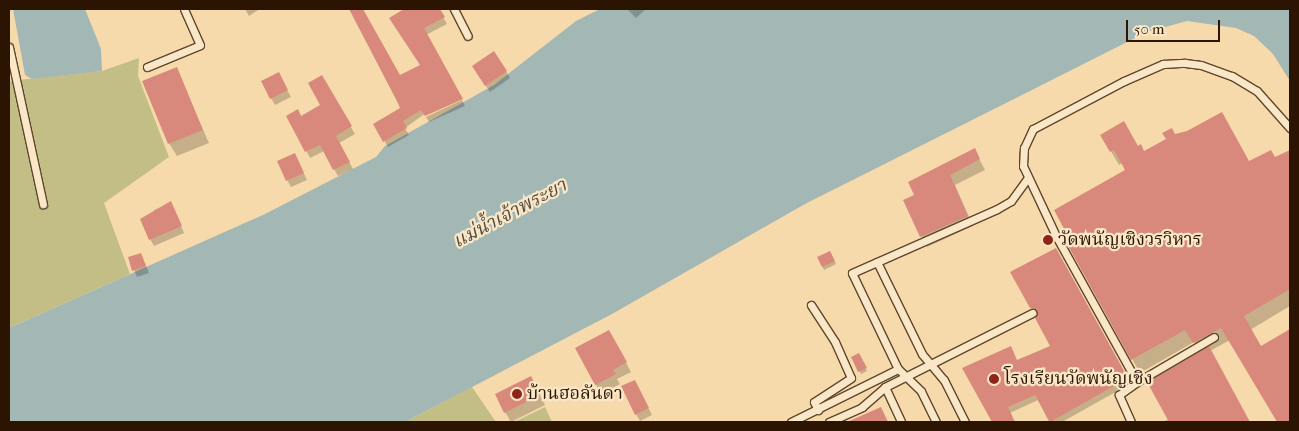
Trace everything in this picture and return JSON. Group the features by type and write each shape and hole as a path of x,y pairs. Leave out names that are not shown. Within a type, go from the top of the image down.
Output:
{"lane":[{"path":"147,67 200,45 184,9"},
{"path":"454,9 468,36"},
{"path":"9,47 43,204"},
{"path":"1137,382 1082,287 1023,166 1024,148 1033,129 1164,64 1201,65 1232,76 1257,91 1290,128"},
{"path":"936,422 921,391 898,369 852,273 997,209 1010,201 1028,178"},
{"path":"877,262 922,354 944,380 964,422"},
{"path":"811,305 835,342 851,378 814,402 818,410"},
{"path":"829,422 862,407 885,388 907,376 1032,313"},
{"path":"1131,422 1119,395 1137,382 1214,337"},
{"path":"791,422 898,369"},
{"path":"885,388 901,422"}],"shaded area":[{"path":"139,58 138,76 169,157 104,203 130,274 9,328 9,81 102,71"},
{"path":"472,387 496,422 405,422"},
{"path":"545,407 552,422 514,422"}],"water":[{"path":"13,9 85,9 101,49 102,71 32,79 25,75"},
{"name":"แม่น้ำเจ้าพระยา","path":"600,9 1290,9 1290,81 1273,54 1254,36 1236,28 1187,21 1147,32 805,204 612,314 405,422 9,422 9,328 265,214 376,157 385,146 494,85 576,21"}],"building":[{"path":"349,9 363,9 400,75 420,65 389,18 404,9 440,9 445,17 424,28 463,99 425,116 421,110 403,121 407,128 383,142 373,124 400,108"},
{"path":"494,51 507,71 485,86 472,66"},
{"path":"177,67 203,130 168,144 142,81"},
{"path":"279,72 288,90 270,99 261,81"},
{"path":"322,75 352,126 336,136 350,162 333,170 320,145 305,152 286,116 298,109 301,116 320,105 308,83"},
{"path":"1222,112 1249,161 1271,150 1275,157 1290,150 1290,289 1244,316 1261,346 1290,329 1290,422 1277,422 1221,328 1193,343 1185,330 1131,360 1066,242 1070,240 1054,210 1125,170 1114,150 1110,152 1100,135 1124,121 1138,146 1141,144 1144,151 1166,139 1162,133 1172,128 1175,134 1187,131"},
{"path":"975,148 980,159 950,175 968,216 920,237 903,200 914,195 908,182"},
{"path":"295,153 304,173 286,181 277,161"},
{"path":"171,201 182,226 149,240 140,219"},
{"path":"1056,248 1128,378 1050,422 1035,395 1008,407 1015,422 992,422 962,368 1011,346 1017,360 1050,346 1035,318 1036,310 1030,308 1010,272"},
{"path":"830,251 835,261 822,267 817,257"},
{"path":"141,253 146,266 132,271 128,257"},
{"path":"609,330 627,362 613,370 616,374 595,385 575,348"},
{"path":"1209,346 1250,422 1169,422 1147,382"},
{"path":"859,353 867,368 858,372 851,357"},
{"name":"บ้านฮอลันดา","path":"531,376 540,395 504,413 495,394"},
{"path":"635,380 649,408 635,415 621,386"},
{"path":"881,407 888,422 847,422"}],"place":[{"name":"วัดพนัญเชิงวรวิหาร","path":"1048,240"},
{"name":"โรงเรียนวัดพนัญเชิง","path":"994,379"},
{"name":"บ้านฮอลันดา","path":"517,394"}]}
